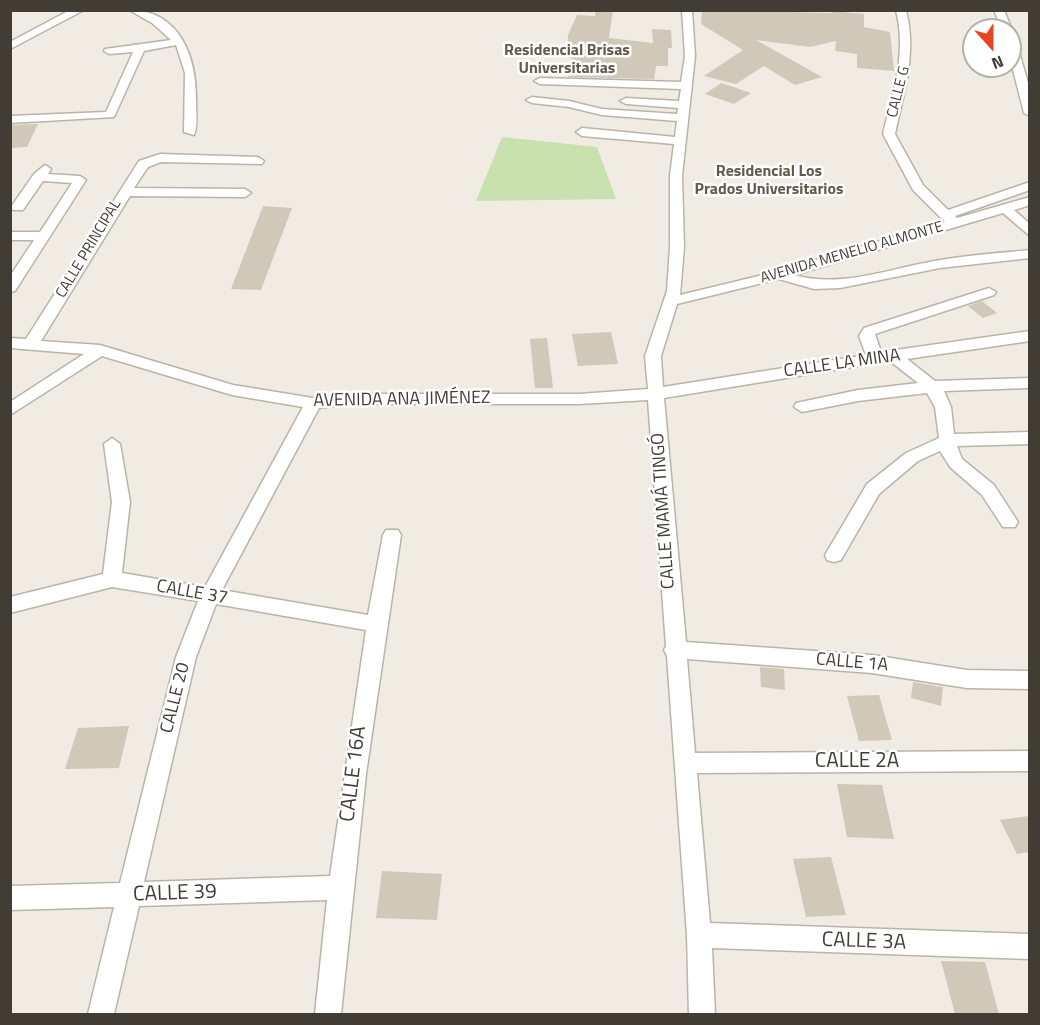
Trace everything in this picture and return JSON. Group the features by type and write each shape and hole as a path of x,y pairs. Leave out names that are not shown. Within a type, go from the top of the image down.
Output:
{"street":[{"path":"10,46 57,17 79,10"},
{"path":"134,10 160,24 180,41 188,54 191,67 190,132"},
{"path":"147,16 167,10"},
{"name":"CALLE MAMÁ TINGÓ","path":"687,10 690,56 686,105 679,141 673,296 653,356 699,935 702,1014"},
{"name":"CALLE G","path":"900,10 908,42 906,63 889,134 918,187 951,219"},
{"path":"109,51 180,41"},
{"path":"10,120 110,115 141,48"},
{"path":"1020,78 1029,113"},
{"path":"540,81 688,86"},
{"path":"532,100 569,104 602,112 684,118"},
{"path":"626,101 686,105"},
{"path":"582,132 679,141"},
{"name":"CALLE PRINCIPAL","path":"31,344 142,164 151,159 258,161"},
{"path":"10,288 46,236 80,180 42,173 18,207"},
{"name":"AVENIDA MENELIO ALMONTE","path":"673,296 779,275 951,219 1029,186"},
{"path":"124,192 245,193"},
{"name":"AVENIDA MENELIO ALMONTE","path":"673,296 951,219 1029,201"},
{"path":"1006,208 1029,232"},
{"path":"10,236 46,236"},
{"path":"779,275 814,285 840,284 940,264 1029,254"},
{"path":"875,358 867,336 869,331 989,292"},
{"name":"CALLE LA MINA","path":"656,394 875,358 1029,336"},
{"name":"AVENIDA ANA JIMÉNEZ","path":"10,343 100,350 232,390 313,403 351,399 579,399 656,394"},
{"path":"10,410 100,350"},
{"path":"892,356 939,396 943,407 949,451 956,463 988,490 1009,522"},
{"path":"802,406 847,396 930,386 1028,383"},
{"name":"CALLE 20","path":"101,1014 186,657 210,596 313,403"},
{"path":"834,555 873,489 912,457 949,440 1029,438"},
{"path":"112,444 121,502 112,579"},
{"name":"CALLE 16A","path":"328,1014 340,888 376,624 392,535"},
{"name":"CALLE 37","path":"10,605 112,579 376,624"},
{"name":"CALLE 1A","path":"675,650 872,664 967,679 1029,680"},
{"name":"CALLE 2A","path":"685,763 1029,761"},
{"name":"CALLE 39","path":"10,898 340,888"},
{"name":"CALLE 3A","path":"699,935 1029,947"}],"green space":[{"path":"502,137 597,147 616,199 476,201"}],"building":[{"path":"596,10 613,10 609,38 653,43 652,29 671,30 672,48 668,48 668,66 656,66 654,79 568,77 572,58 567,58 568,35 577,15 595,16"},
{"path":"702,10 832,13 832,11 864,14 864,27 890,32 894,71 857,68 857,54 835,51 836,41 810,47 756,40 822,77 795,85 764,66 736,84 704,76 743,50 701,24"},
{"path":"721,83 751,93 734,104 705,94"},
{"path":"38,124 27,147 10,148 10,125"},
{"path":"263,206 292,208 261,290 231,289"},
{"path":"982,301 997,313 983,318 968,306"},
{"path":"611,332 618,364 578,366 572,334"},
{"path":"547,338 553,388 535,388 530,339"},
{"path":"760,667 784,669 785,690 761,687"},
{"path":"913,682 943,687 941,706 911,698"},
{"path":"879,695 892,740 859,741 847,696"},
{"path":"129,726 119,768 65,769 78,728"},
{"path":"837,784 882,785 894,839 847,837"},
{"path":"1029,816 1029,852 1017,854 1000,820"},
{"path":"831,857 846,915 806,917 793,859"},
{"path":"382,871 442,874 437,920 376,918"},
{"path":"941,961 985,962 999,1014 955,1014"}],"district":[{"name":"Residencial Brisas Universitarias","path":"567,60"},
{"name":"Residencial Los Prados Universitarios","path":"769,181"}]}
